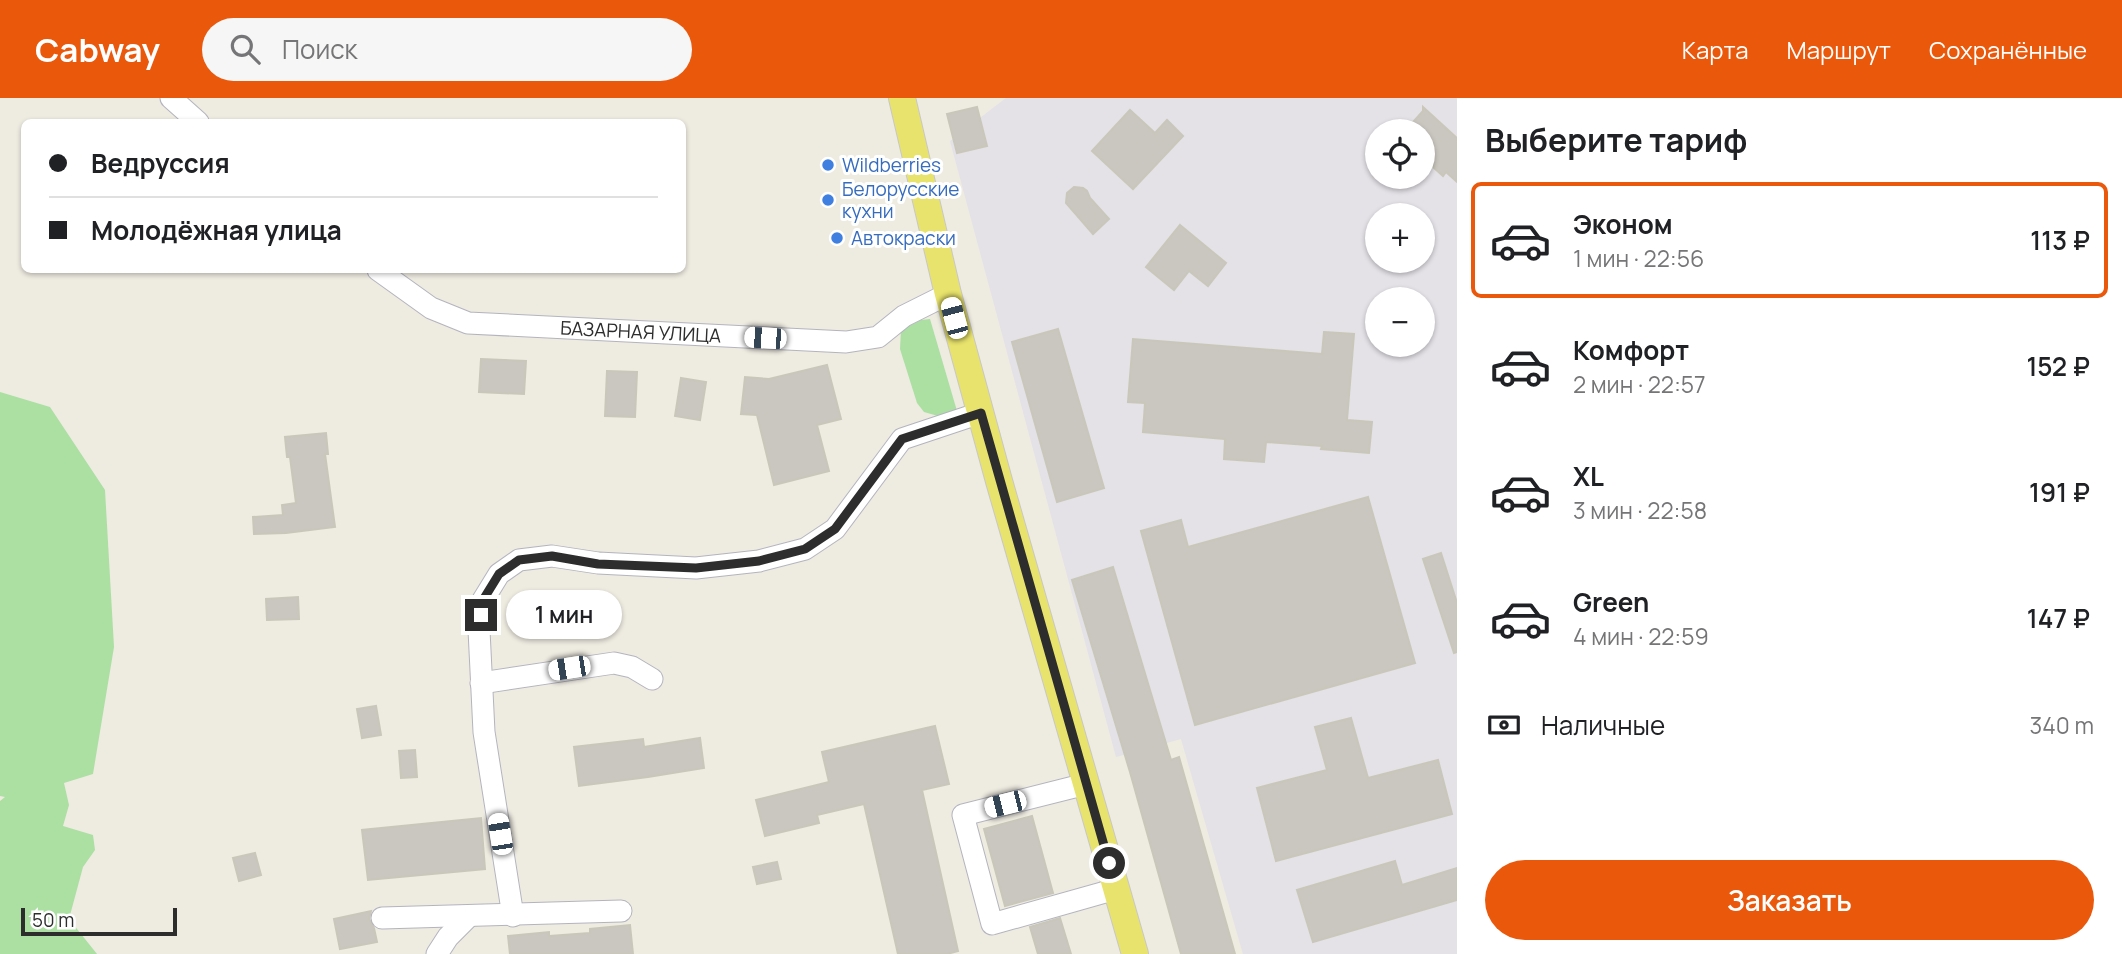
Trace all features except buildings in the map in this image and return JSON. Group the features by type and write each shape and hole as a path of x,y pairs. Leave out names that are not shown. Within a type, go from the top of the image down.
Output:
{"main road":[{"path":"902,98 948,294 1133,953"}],"street":[{"path":"171,98 195,119"},
{"name":"БАЗАРНАЯ УЛИЦА","path":"382,273 431,308 468,323 846,342 878,337 904,316 948,294"},
{"path":"513,916 484,732 481,682 479,630 483,600 499,574 519,560 552,556 598,564 696,568 759,561 805,549 835,529 902,439 981,413"},
{"path":"481,682 614,663 632,667 652,678"},
{"path":"1086,784 963,815 992,924 1116,889"},
{"path":"383,918 621,911"},
{"path":"438,954 448,937 470,916"}],"shaded area":[{"path":"1006,98 1457,98 1457,954 1243,954 1181,739 1116,757 950,141"}],"green space":[{"path":"930,319 957,411 945,418 924,412 917,403 900,349 901,330 921,320"},
{"path":"0,392 50,407 105,490 114,647 93,774 64,783 69,805 63,826 93,835 95,850 83,867 69,919 97,954 0,954 0,801 5,797 0,796"}],"place":[{"name":"Wildberries","path":"828,165"},
{"name":"Белорусские кухни","path":"828,200"},
{"name":"Автокраски","path":"837,238"}],"route":[{"path":"481,615 483,600 499,574 519,560 552,556 598,564 696,568 759,561 805,549 835,529 902,439 981,413 1109,863"}]}
